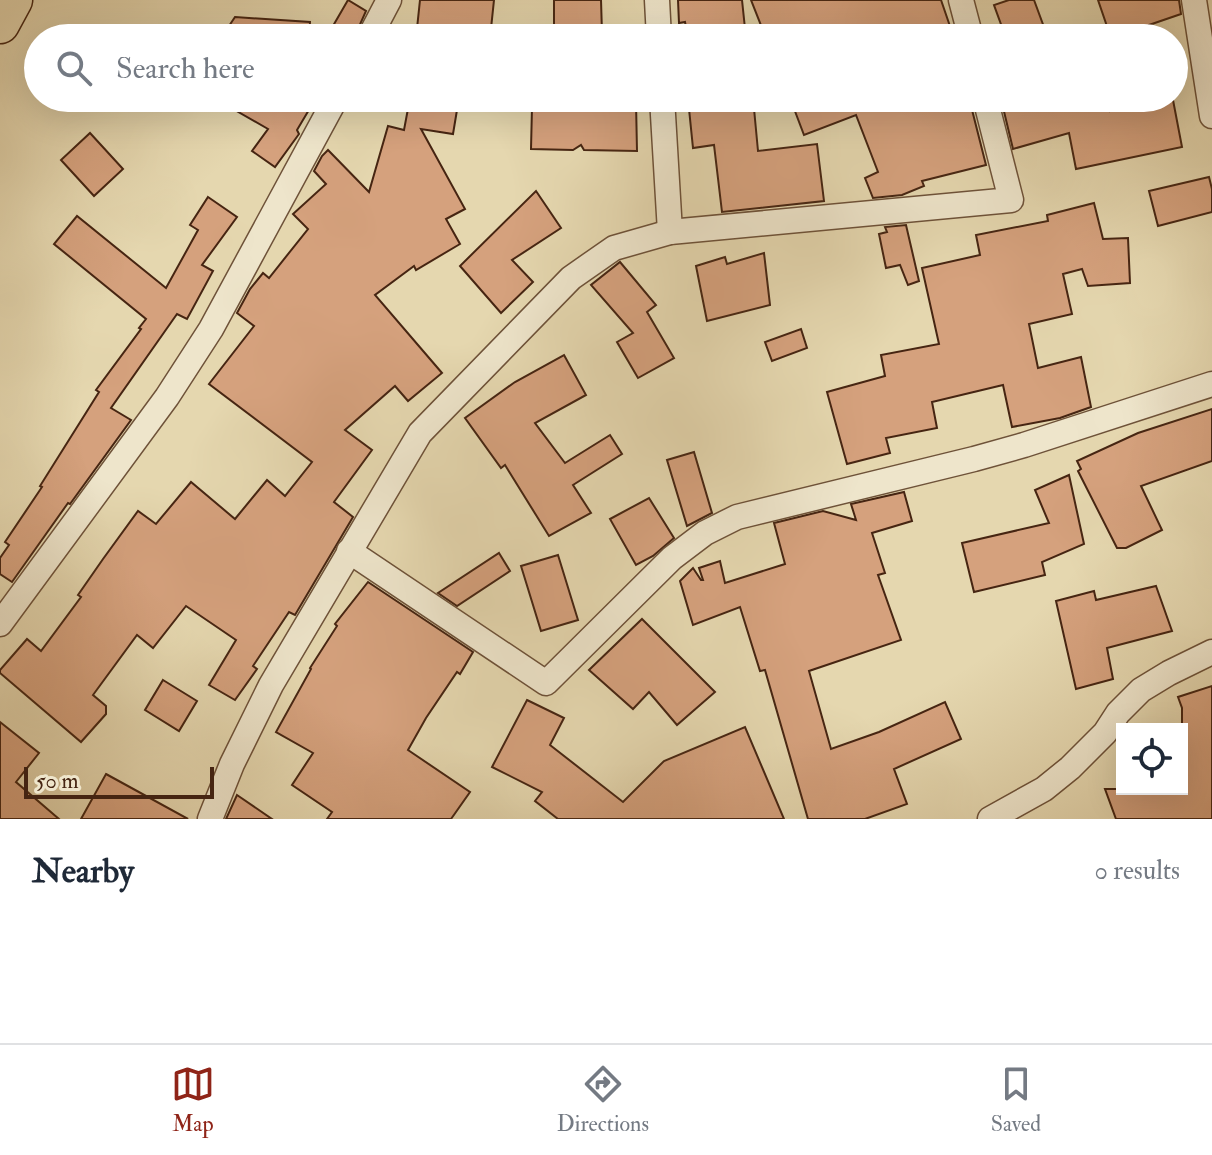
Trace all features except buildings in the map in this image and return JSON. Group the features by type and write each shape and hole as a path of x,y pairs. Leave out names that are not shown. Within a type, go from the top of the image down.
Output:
{"main road":[{"path":"0,24 13,0"}],"street":[{"path":"376,24 389,0"},
{"path":"657,0 658,24"},
{"path":"961,0 967,24"},
{"path":"1194,0 1212,116"},
{"path":"0,624 167,397 211,329 328,112"},
{"path":"663,112 670,232"},
{"path":"210,819 232,764 271,685 420,433 571,278 614,248 670,232 1011,200 989,112"},
{"path":"349,551 546,683 672,558 705,533 737,517 974,459 1212,384"},
{"path":"990,819 1044,789 1070,768 1141,690 1212,652"}]}
